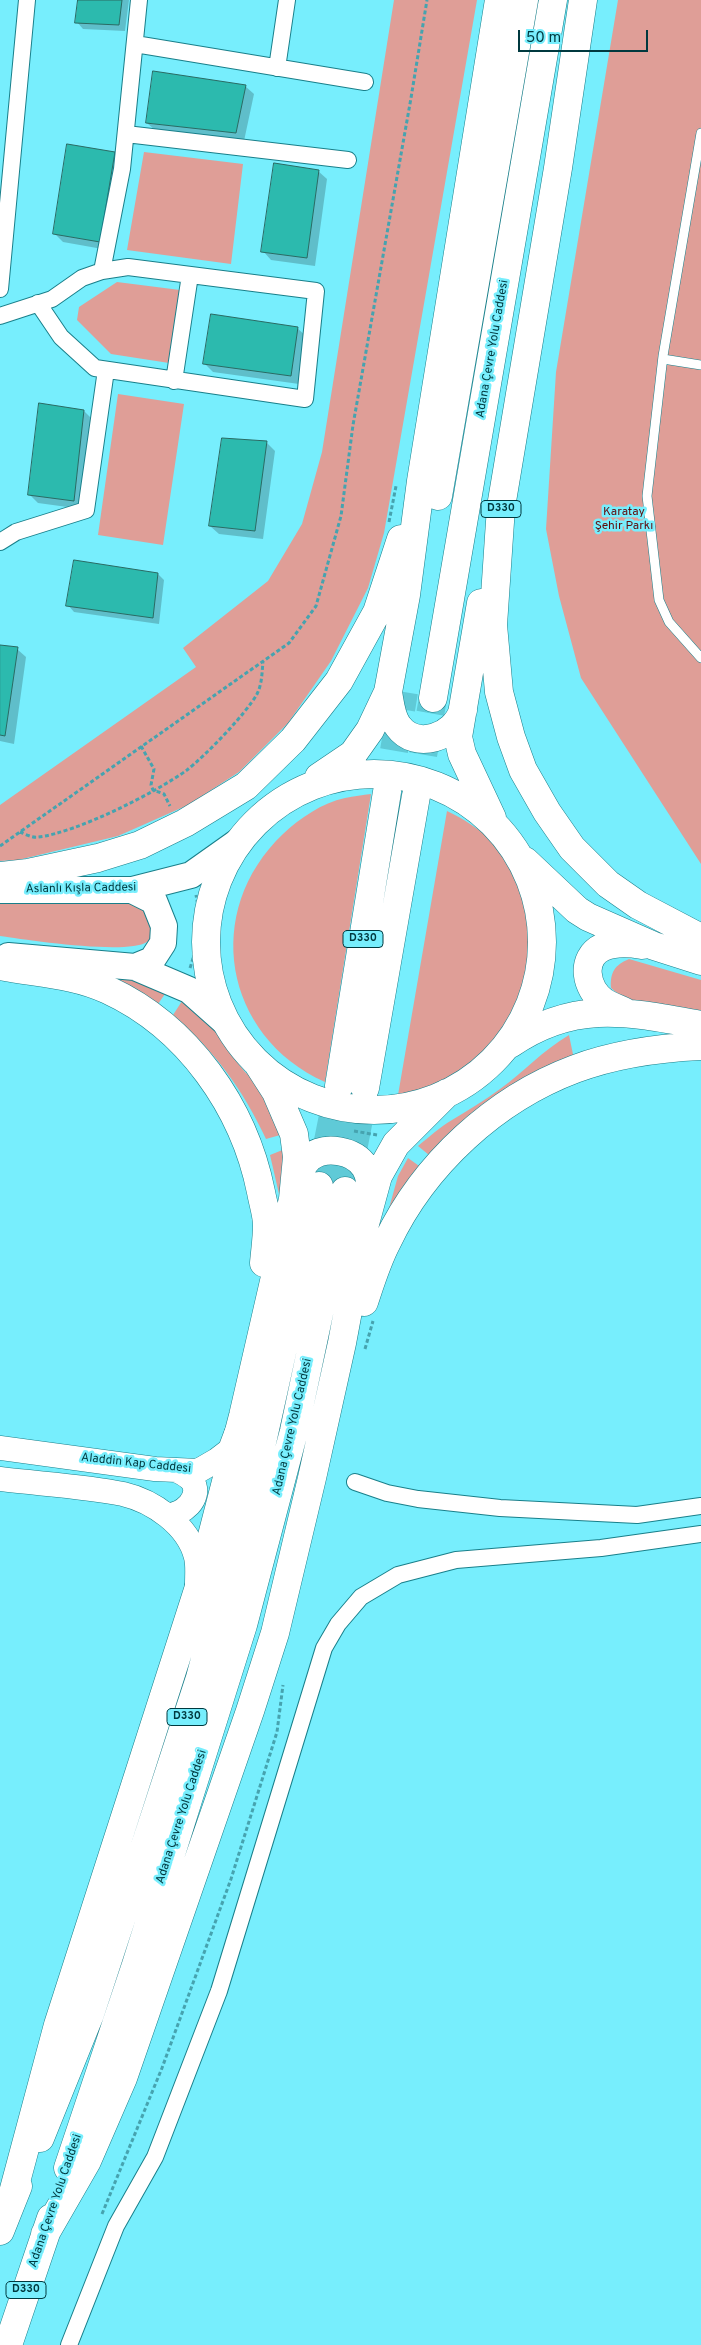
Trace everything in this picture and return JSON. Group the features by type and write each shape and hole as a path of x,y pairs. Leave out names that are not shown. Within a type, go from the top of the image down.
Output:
{"highway":[{"path":"0,876 28,873 98,858 140,845 185,823 246,786 293,740 339,681 376,612 409,483 499,0"},
{"path":"276,805 352,754 396,692 524,0"},
{"name":"Adana Çevre Yolu Caddesi","path":"433,698 553,0"},
{"name":"D330","path":"582,0 558,168 501,507 493,625 499,692 511,737 523,770 572,848 608,884 638,905 701,938"},
{"path":"409,483 406,595 393,717 405,734 417,738 434,739 453,728 460,719 464,704"},
{"path":"496,826 462,754 458,737 482,596 501,507"},
{"path":"448,1094 399,1108 374,1110 348,1108 323,1102 299,1093 277,1080 258,1064 240,1044 226,1022 211,984 206,961 206,929 211,898 222,868 239,841 256,821 292,794 326,780 363,774 400,776 427,782 452,793 483,813 519,855 577,910 654,946 701,961"},
{"name":"D330","path":"387,792 352,1087 416,796"},
{"path":"507,1046 528,1012 540,973 542,949 543,932 535,892 519,855"},
{"path":"654,946 618,943 602,947 592,956 588,966 587,979 593,992 605,1003 626,1012 701,1025"},
{"path":"0,966 69,978 107,989 149,1015 183,1043 222,1092 238,1121 255,1165 267,1225 254,1369 198,1590 58,2024 10,2204"},
{"path":"333,1188 378,1176 396,1144 448,1094 480,1073 507,1046 526,1033 569,1016 626,1012"},
{"path":"45,2234 87,2161 123,2078 266,1659 312,1478 376,1266 401,1216 448,1155 485,1121 553,1078 576,1068 633,1053 701,1046"},
{"path":"258,1064 276,1092 294,1134 297,1157 333,1188"},
{"path":"254,1369 333,1188"},
{"path":"312,1478 333,1188"},
{"name":"Adana Çevre Yolu Caddesi","path":"8,2345 132,1974 243,1625 294,1431 333,1188"},
{"name":"D330","path":"0,2231 10,2204 50,2116 90,2014 200,1678 333,1188"}],"main road":[{"name":"Aslanlı Kışla Caddesi","path":"0,890 132,890 191,876 239,841"},
{"path":"132,890 154,902 164,926 163,943 152,960 134,967"},
{"path":"0,955 134,967 189,990 226,1022"}],"street":[{"path":"0,289 4,213 27,0"},
{"path":"102,271 122,169 139,0"},
{"path":"276,68 287,0"},
{"path":"135,44 364,82"},
{"path":"126,134 348,160"},
{"path":"0,316 38,303 52,299 82,278 102,271 128,268 316,291 305,399 95,368 61,337 38,303"},
{"path":"174,381 190,275"},
{"path":"0,542 16,532 86,510 106,370"},
{"name":"Aladdin Kap Caddesi","path":"0,1448 176,1470 198,1471 230,1450 243,1416"},
{"path":"167,1515 176,1515 184,1511 192,1501 194,1492 194,1483 187,1476 176,1470"},
{"path":"355,1482 386,1493 418,1499 500,1508 636,1515 701,1506"},
{"path":"1,1483 124,1495 167,1515 184,1532 196,1556 198,1590"},
{"path":"70,2345 116,2226 155,2157 220,1991 324,1648 338,1624 361,1597 398,1575 456,1560 600,1548 701,1534"}],"lane":[{"path":"701,133 663,359 647,496 659,600 669,622 701,658"},
{"path":"663,359 701,365"}],"path":[{"path":"0,846 289,643 316,606 342,516 353,424 412,98 427,0"},
{"path":"387,531 409,483"},
{"path":"19,831 36,838 66,830 121,808 187,770 220,740 256,695 262,680 263,660"},
{"path":"140,746 154,770 151,785 153,790"},
{"path":"153,790 164,794 172,809"}],"green space":[{"path":"394,0 477,0 384,533 368,588 331,661 288,723 239,772 188,805 118,836 18,860 0,861 0,805 196,667 183,648 268,581 302,524 322,452"},
{"name":"Karatay Şehir Parkı","path":"618,0 701,0 701,864 581,678 559,596 546,529 556,372"},
{"path":"144,152 243,164 231,264 127,250"},
{"path":"117,282 180,290 169,363 111,354 77,320 79,307"},
{"path":"118,394 184,404 163,545 98,535"},
{"path":"371,794 325,1082 291,1061 264,1035 246,1004 235,970 234,934 241,899 257,865 283,834 304,817 328,803"},
{"path":"447,811 489,839 517,874 533,913 535,955 525,996 504,1034 471,1066 428,1089 398,1095"},
{"path":"0,901 141,903 155,933 147,942 136,946 119,947 76,945 0,936"},
{"path":"629,959 701,980 701,1013 641,1003 619,994 611,988 611,978 614,970"},
{"path":"128,979 167,991 158,1004 113,980"},
{"path":"184,998 210,1022 232,1056 245,1072 261,1086 291,1132 266,1139 247,1103 215,1057 173,1015"},
{"path":"569,1035 575,1064 440,1164 418,1146 443,1126 500,1089"},
{"path":"295,1145 282,1207 270,1155"},
{"path":"408,1158 429,1173 381,1237 398,1176"}],"building":[{"path":"78,0 122,0 119,25 75,23"},
{"path":"153,71 246,85 236,133 146,123"},
{"path":"67,144 115,152 100,242 53,234"},
{"path":"274,163 319,170 307,258 261,252"},
{"path":"211,314 298,327 291,376 203,364"},
{"path":"39,403 84,410 74,501 28,495"},
{"path":"222,438 267,441 255,531 209,526"},
{"path":"74,560 158,573 153,618 66,606"},
{"path":"0,645 18,647 5,736 0,735"}],"tunnel":[{"path":"387,792 404,692"},
{"path":"416,796 433,698"},
{"path":"319,1186 339,1086"},
{"path":"345,1191 365,1088"}]}
